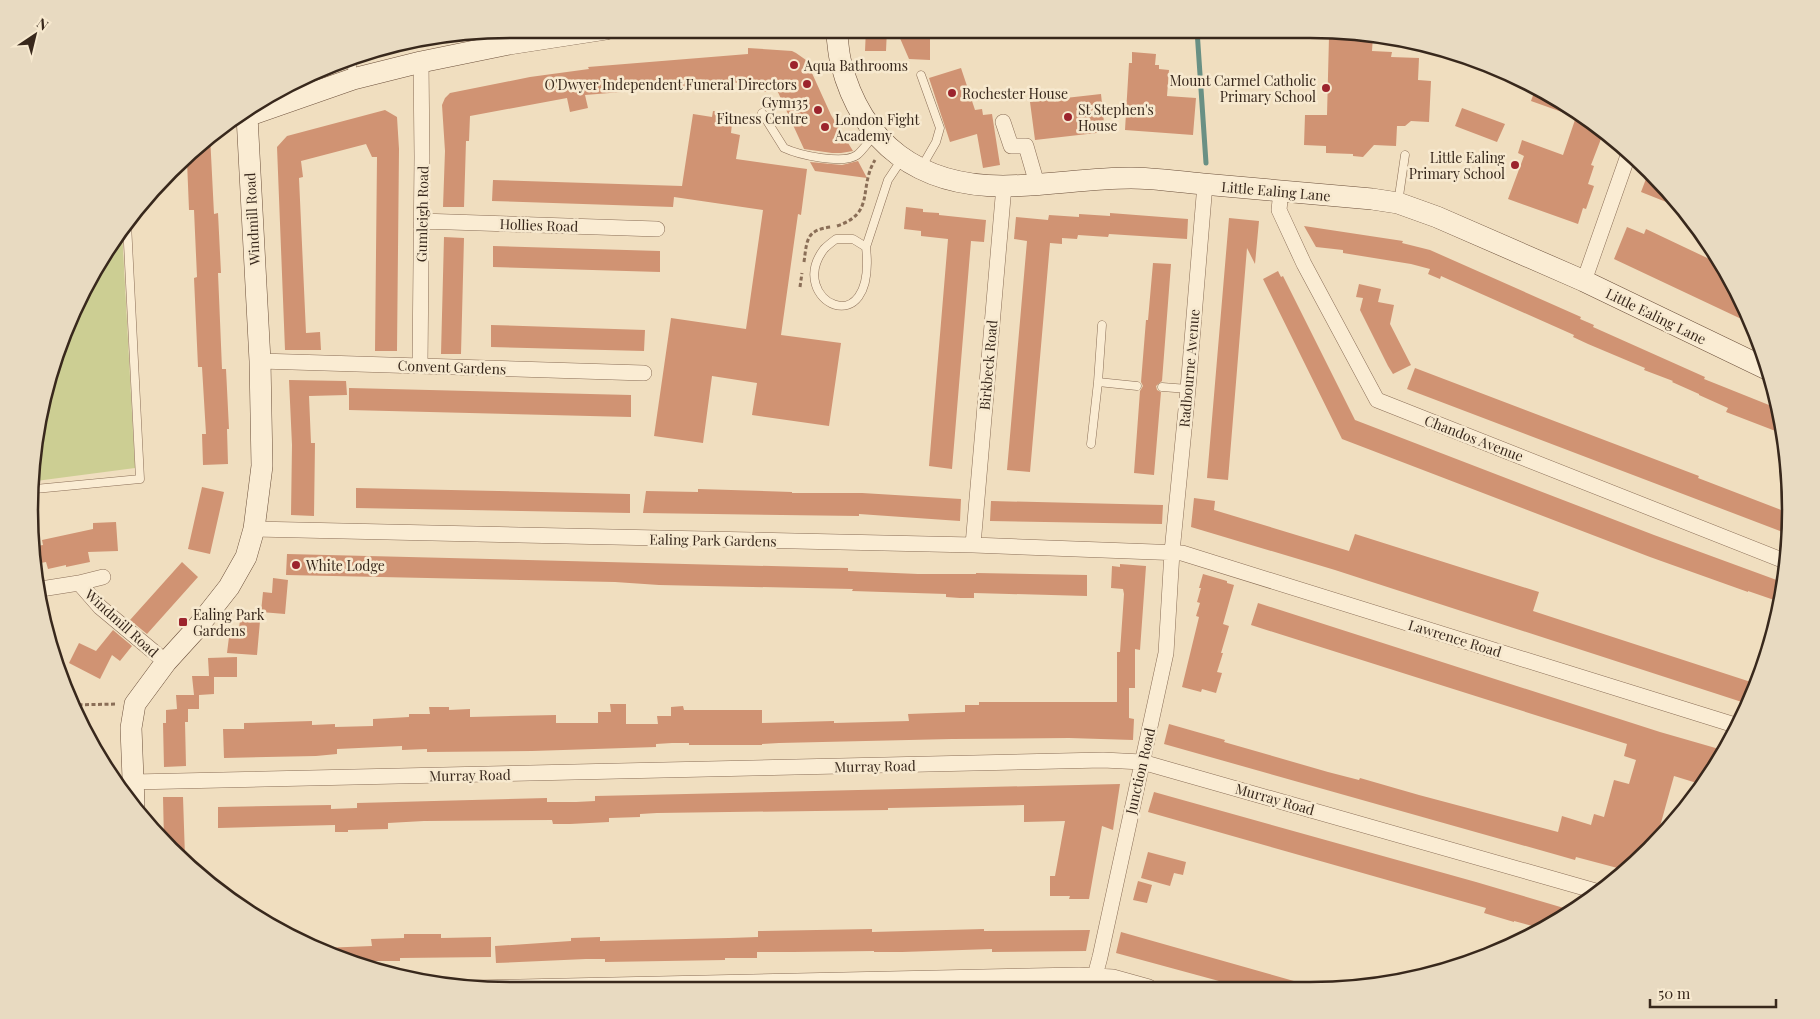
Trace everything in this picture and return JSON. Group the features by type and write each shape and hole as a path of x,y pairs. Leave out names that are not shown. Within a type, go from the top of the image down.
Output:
{"main road":[{"name":"Windmill Road","path":"249,115 354,79 421,62 548,38"},
{"name":"Little Ealing Lane","path":"837,38 840,61 849,88 858,108 875,134 911,164 952,181 1004,186 1132,178 1372,199 1398,203 1437,216 1584,281 1759,365"},
{"name":"Windmill Road","path":"134,795 131,728 135,704 166,662 196,630 229,587 246,557 254,530 262,466 260,362 248,116"}],"street":[{"name":"Gumleigh Road","path":"420,366 421,62"},
{"path":"1003,122 1011,146 1026,146 1037,184"},
{"path":"1584,281 1627,159"},
{"name":"Radbourne Avenue","path":"1172,552 1205,184"},
{"name":"Birkbeck Road","path":"972,545 1004,186"},
{"name":"Chandos Avenue","path":"1281,191 1278,210 1304,264 1377,400 1779,559"},
{"name":"Hollies Road","path":"421,221 657,229"},
{"name":"Convent Gardens","path":"260,362 644,373"},
{"name":"Ealing Park Gardens","path":"254,530 972,545 1172,552"},
{"name":"Lawrence Road","path":"1172,552 1198,558 1731,724"},
{"name":"Junction Road","path":"1093,981 1166,653 1172,552"},
{"name":"Windmill Road","path":"45,588 102,577"},
{"name":"Windmill Road","path":"79,582 100,606 166,662"},
{"name":"Murray Road","path":"133,782 1103,760 1142,762 1590,890"},
{"path":"1004,982 1093,981 1113,977 1131,982"}],"lane":[{"path":"352,65 354,79"},
{"path":"866,247 852,239 836,239 824,249 816,265 814,285 824,300 842,306 854,303 862,294 867,272 866,247 888,180 911,164 936,142 940,128 921,75"},
{"path":"762,113 784,148 825,158 844,159 853,157 875,134"},
{"path":"1398,203 1405,155"},
{"path":"39,489 140,479 127,233"},
{"path":"1091,444 1102,325"},
{"path":"1098,382 1137,386"},
{"path":"1162,387 1188,389"}],"path":[{"path":"800,287 807,239 818,229 842,224 858,215 863,205 870,168 875,160"},
{"path":"80,705 135,704"}],"green space":[{"path":"122,239 135,468 39,481 47,417 54,387 73,329 86,301"}],"building":[{"path":"866,38 887,38 886,51 865,51"},
{"path":"900,38 930,38 930,60 909,59"},
{"path":"1329,39 1373,42 1372,51 1392,52 1391,57 1419,58 1418,80 1431,81 1429,122 1411,121 1405,126 1397,126 1396,146 1374,145 1363,157 1353,156 1353,154 1326,153 1326,146 1304,145 1305,115 1327,115"},
{"path":"748,48 792,51 806,60 831,115 853,151 832,153 804,149 777,90 764,92 764,89 757,90 758,81 585,95 588,108 570,112 567,98 470,116 469,141 466,141 464,207 443,207 445,151 442,105 450,93 530,77 589,69 588,67 748,54"},
{"path":"1132,52 1156,54 1155,65 1159,65 1159,69 1169,70 1167,96 1196,98 1193,135 1125,130 1129,63 1132,63"},
{"name":"Rochester House","path":"961,68 975,110 982,109 983,115 992,114 1000,165 983,168 977,134 950,142 929,78"},
{"name":"St Stephen's House","path":"1101,94 1105,132 1035,140 1030,102"},
{"path":"1534,94 1569,114 1531,101"},
{"path":"1462,108 1505,124 1497,142 1455,126"},
{"path":"385,110 397,117 399,149 397,351 375,351 377,157 372,157 366,144 301,161 303,177 299,178 306,333 320,332 321,350 285,350 277,147 287,136"},
{"path":"713,111 733,114 731,133 740,135 736,159 807,169 801,215 798,214 781,335 841,343 829,426 752,415 757,383 712,376 703,443 654,436 671,318 746,329 763,210 674,197 673,207 492,201 493,180 682,186 693,114 712,117"},
{"path":"1575,119 1601,138 1591,165 1594,166 1588,184 1594,186 1586,209 1583,208 1578,224 1508,199 1524,156 1518,153 1522,140 1563,155"},
{"path":"210,145 214,214 218,213 221,273 218,273 222,369 226,369 229,429 227,429 228,464 203,465 202,434 206,434 202,367 198,367 194,278 197,277 194,210 189,210 187,165"},
{"path":"858,161 867,178 815,171 810,162 842,165"},
{"path":"1646,178 1669,203 1641,192"},
{"path":"906,207 923,209 923,212 939,213 939,215 986,220 984,242 971,241 952,469 929,466 948,239 921,236 921,231 904,229"},
{"path":"1110,213 1188,219 1187,239 1109,234 1108,237 1078,235 1077,239 1062,238 1062,244 1050,243 1030,472 1007,470 1027,241 1014,239 1016,217 1048,220 1049,215 1079,217 1079,214 1110,216"},
{"path":"1229,218 1259,221 1255,264 1247,248 1228,480 1207,478"},
{"path":"1304,226 1403,241 1402,243 1430,250 1581,317 1580,319 1594,325 1593,327 1705,377 1704,379 1770,406 1775,431 1726,412 1728,408 1673,381 1644,370 1645,368 1573,337 1574,335 1441,276 1440,279 1428,274 1430,269 1343,253 1343,250 1316,247"},
{"path":"1627,227 1644,234 1646,229 1710,260 1743,320 1614,259"},
{"path":"444,237 464,238 461,354 441,354"},
{"path":"493,246 660,251 660,272 493,267"},
{"path":"1153,263 1171,264 1162,381 1156,386 1157,390 1161,392 1154,475 1134,473 1140,391 1143,386 1141,382 1146,320 1148,320"},
{"path":"1278,271 1281,277 1283,276 1355,420 1777,580 1773,600 1650,557 1342,439 1263,279"},
{"path":"1359,284 1381,289 1378,302 1394,305 1390,324 1411,365 1393,374 1360,310 1363,298 1356,297"},
{"path":"491,325 645,330 644,351 491,347"},
{"path":"1415,368 1699,476 1698,478 1782,510 1781,531 1407,389"},
{"path":"289,380 346,381 347,395 309,396 311,443 315,443 314,516 291,515 292,445"},
{"path":"349,388 631,395 631,417 349,410"},
{"path":"202,487 224,492 210,554 188,549"},
{"path":"356,488 630,494 630,513 356,508"},
{"path":"698,489 792,493 862,493 961,499 960,521 859,514 859,516 643,513 646,491 698,492"},
{"path":"1194,498 1215,501 1214,510 1349,551 1355,534 1539,592 1533,611 1750,682 1741,702 1335,570 1191,527"},
{"path":"991,501 1163,505 1162,524 990,521"},
{"path":"116,522 118,551 88,552 90,562 66,567 66,565 48,569 46,562 41,563 40,546 43,545 42,540 93,529 93,523"},
{"path":"287,554 848,568 848,571 918,574 1087,575 1087,596 974,593 974,598 960,598 946,597 946,594 852,591 853,589 286,575"},
{"path":"182,562 198,577 147,634 130,620"},
{"path":"1120,564 1146,566 1140,650 1135,649 1135,688 1129,688 1129,718 1134,719 1133,740 1069,738 952,739 762,745 689,745 689,743 672,743 656,744 656,747 427,752 427,749 402,750 402,746 337,749 337,754 316,756 224,758 223,729 244,729 244,723 312,721 312,725 335,724 335,727 373,726 373,719 409,717 409,714 430,714 429,707 449,707 449,710 470,709 470,717 556,715 556,723 598,723 598,712 611,712 610,704 626,704 626,724 658,724 657,716 671,716 671,707 683,706 684,710 762,710 762,723 834,721 834,723 909,721 908,714 965,712 965,705 979,705 979,702 1117,702 1117,652 1120,652 1124,594 1123,589 1111,588 1112,566 1120,567"},
{"path":"1203,574 1234,585 1223,624 1229,626 1217,672 1222,673 1216,693 1202,689 1201,692 1182,687 1199,617 1196,616 1200,603 1197,602"},
{"path":"273,578 288,580 285,614 261,612 263,592 272,593"},
{"path":"1258,603 1660,732 1717,749 1695,783 1674,776 1660,826 1617,868 1576,857 1575,860 1164,744 1169,724 1328,772 1359,780 1360,778 1558,832 1562,816 1591,825 1594,814 1604,817 1614,780 1629,784 1636,760 1624,756 1627,744 1251,625"},
{"path":"240,620 260,621 257,655 227,653 230,629 239,629"},
{"path":"113,630 132,646 120,661 112,655 100,679 69,663 79,643 96,651"},
{"path":"237,657 237,677 214,677 214,694 199,695 199,709 188,709 188,722 185,722 186,766 164,767 163,723 166,723 166,710 177,709 176,695 194,695 192,676 209,676 208,658"},
{"path":"1120,784 1113,830 1102,826 1089,899 1069,899 1070,896 1050,896 1050,876 1055,876 1065,821 1024,822 1024,805 888,808 888,810 657,813 640,814 640,817 609,818 609,822 570,824 553,824 552,820 424,821 388,823 388,829 348,830 348,832 335,832 335,825 218,828 218,807 331,805 331,809 357,808 357,803 547,798 547,802 576,802 595,801 595,796"},
{"path":"1154,792 1563,908 1532,926 1514,922 1484,913 1486,908 1148,812"},
{"path":"163,797 183,797 185,851 164,830"},
{"path":"1148,852 1186,862 1183,875 1174,873 1170,886 1141,878"},
{"path":"1138,881 1152,885 1147,903 1133,900"},
{"path":"872,929 872,932 984,929 984,931 1090,930 1086,951 992,952 992,949 902,952 757,952 757,958 725,958 725,960 605,962 605,959 586,959 496,963 495,946 571,941 571,938 600,937 600,941 729,938 758,937 758,931"},
{"path":"1121,932 1297,982 1223,982 1116,953"},
{"path":"404,934 441,934 441,938 491,937 491,957 400,958 400,961 374,961 334,948 372,946 371,939 404,938"}],"waterway":[{"path":"1198,38 1206,163"}],"place":[{"name":"Aqua Bathrooms","path":"794,65"},
{"name":"O'Dwyer Independent Funeral Directors","path":"807,84"},
{"name":"Mount Carmel Catholic Primary School","path":"1326,88"},
{"name":"Rochester House","path":"952,93"},
{"name":"Gym135 Fitness Centre","path":"818,110"},
{"name":"St Stephen's House","path":"1068,117"},
{"name":"London Fight Academy","path":"825,127"},
{"name":"Little Ealing Primary School","path":"1515,165"},
{"name":"White Lodge","path":"296,565"},
{"name":"Ealing Park Gardens","path":"183,622"}]}
